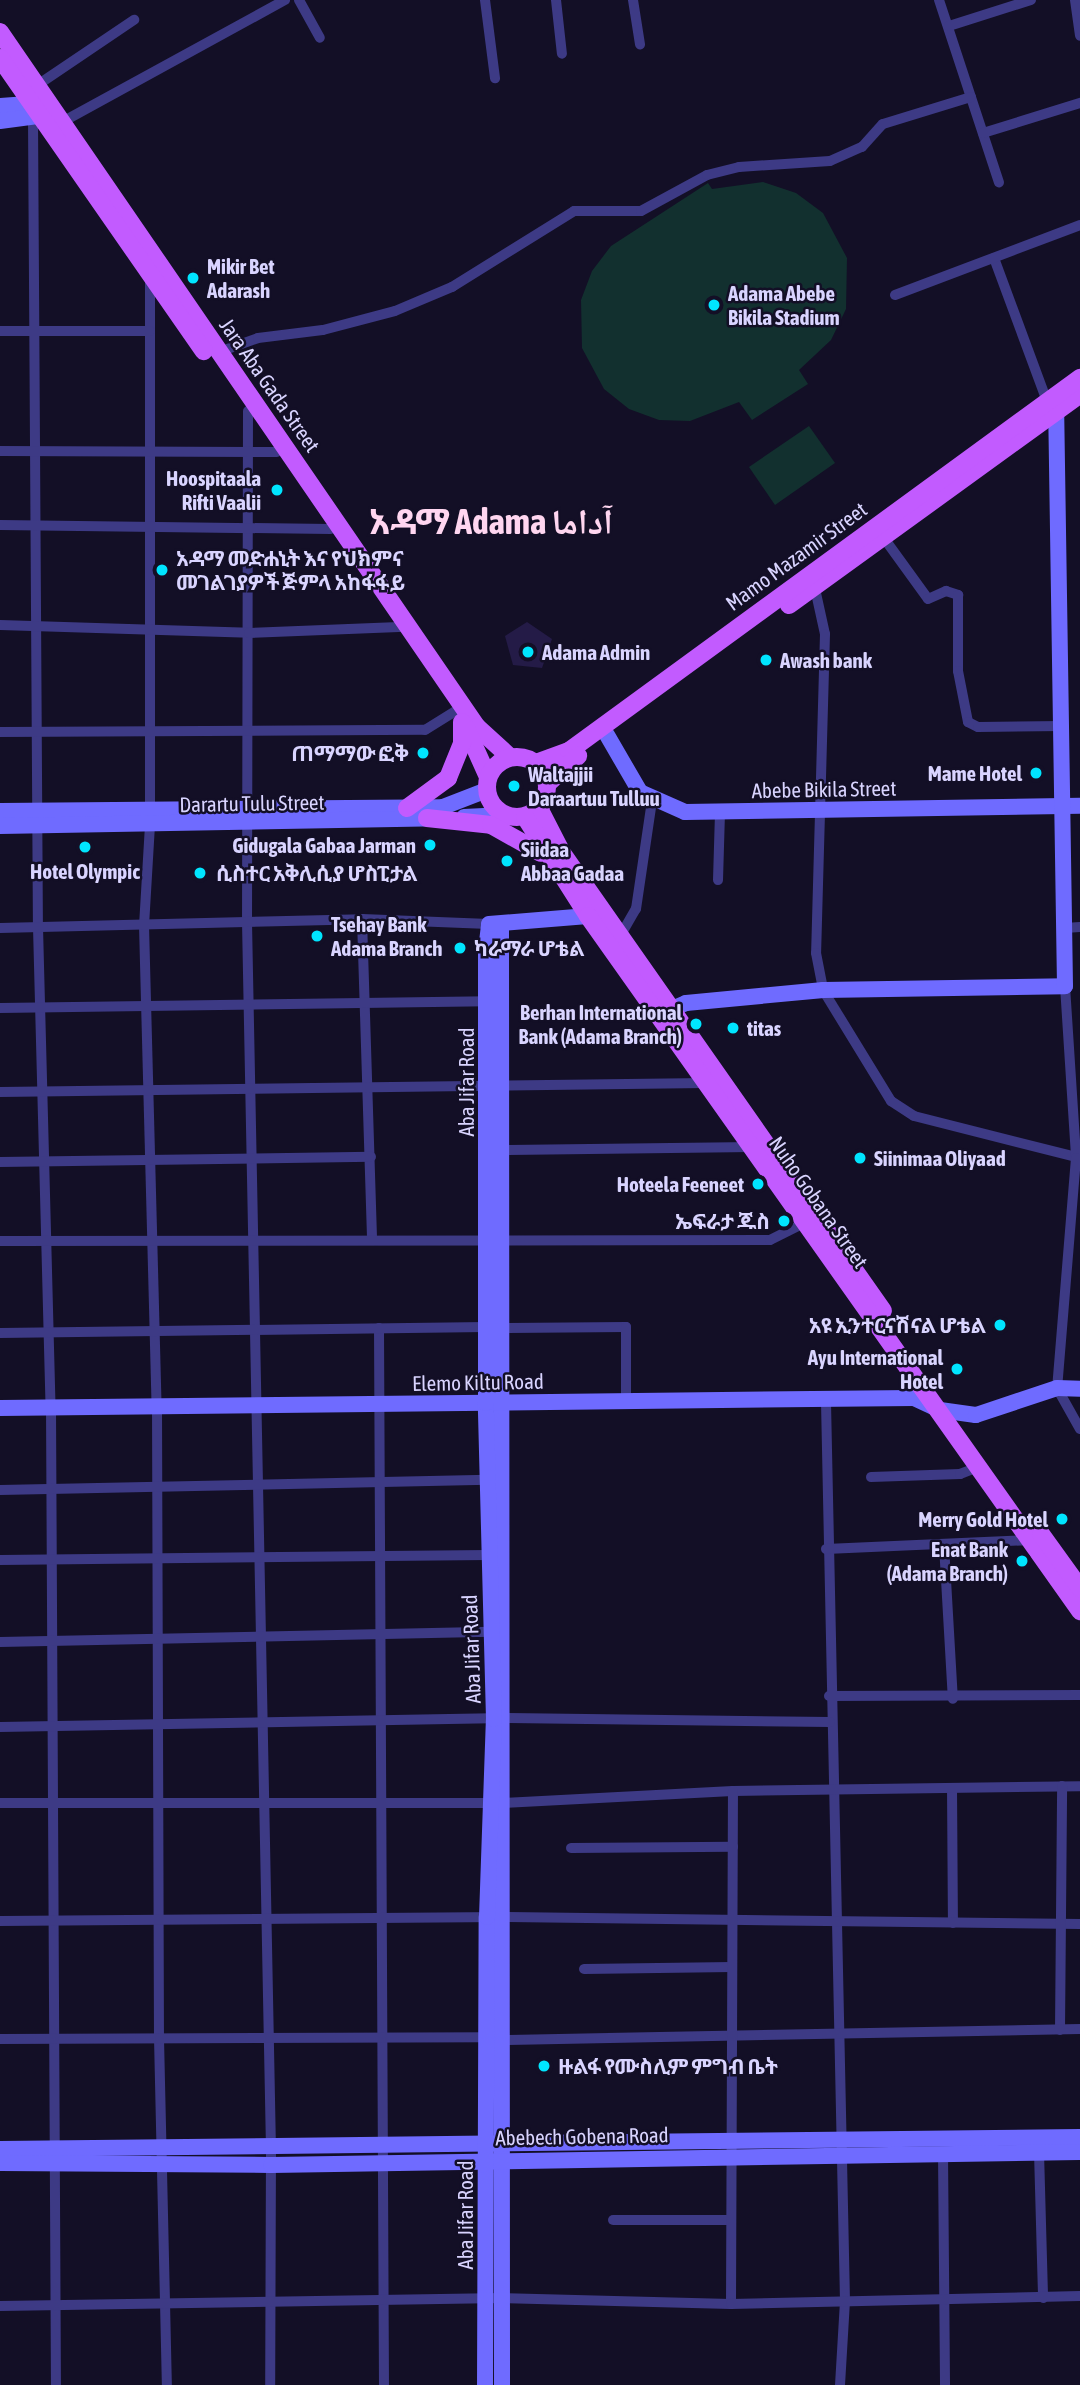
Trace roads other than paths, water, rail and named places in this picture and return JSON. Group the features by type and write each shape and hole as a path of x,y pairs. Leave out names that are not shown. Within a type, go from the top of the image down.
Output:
{"main road":[{"name":"Jara Aba Gada Street","path":"0,32 39,84 47,112 150,278 214,356 248,411 331,529 403,624 483,756 487,784"},
{"name":"Jara Aba Gada Street","path":"0,58 47,112 214,356 482,734 510,757"},
{"name":"Mamo Mazamir Street","path":"547,784 571,755 615,726 879,532 1053,402 1080,378"},
{"name":"Mamo Mazamir Street","path":"1053,402 1080,394"},
{"path":"407,808 448,778 462,743 458,717"},
{"path":"426,818 491,825 552,851 553,805 571,755 521,750 482,734"},
{"name":"Mamo Mazamir Street","path":"536,763 571,755"},
{"path":"510,757 536,763 547,784 532,812 504,815 487,784 510,757"},
{"name":"Nuho Gobana Street","path":"532,812 587,916 615,942"},
{"name":"Nuho Gobana Street","path":"552,851 1038,1540 1080,1611"},
{"name":"Nuho Gobana Street","path":"664,1012 706,1083 811,1220"},
{"name":"Nuho Gobana Street","path":"947,1412 978,1466 1038,1540 1077,1579"}],"street":[{"path":"0,121 47,112 285,0"},
{"path":"299,0 320,38"},
{"path":"487,0 495,78"},
{"path":"556,0 562,54"},
{"path":"633,0 640,44"},
{"path":"939,0 999,182"},
{"path":"949,26 1031,0"},
{"path":"1075,0 1080,36"},
{"path":"39,84 134,20"},
{"path":"214,356 258,338 323,330 395,311 452,287 511,254 553,219 574,211 641,211 708,175 739,167 830,161 862,147 883,124 971,97"},
{"path":"983,133 1080,103"},
{"path":"0,106 47,112"},
{"path":"47,112 36,331 40,818 38,927 44,1007 51,1408 51,2156 55,2385"},
{"path":"895,295 1080,225"},
{"path":"994,258 1053,402 1063,726 1072,806 1073,928 1065,986 1078,1158 1057,1388 1080,1429"},
{"path":"150,278 150,817 144,925 150,1006 156,1331 159,2038 165,2155 167,2385"},
{"path":"0,331 150,331"},
{"path":"248,411 247,922 252,1004 258,1330 266,2038 271,2157 270,2385"},
{"path":"0,451 278,452"},
{"path":"0,526 331,529"},
{"path":"879,532 928,599 946,591 958,595 960,685 968,722 978,727 1063,726"},
{"path":"812,581 825,635 816,953 823,990 870,1071 898,1106 945,1126 1078,1158"},
{"path":"0,625 150,626 249,633 403,624"},
{"path":"0,732 248,733 425,730 458,717"},
{"name":"Abebe Bikila Street","path":"615,726 622,768 652,800 685,813 1072,806"},
{"name":"Darartu Tulu Street","path":"248,816 443,807 487,784"},
{"path":"615,942 642,882 652,800"},
{"name":"Darartu Tulu Street","path":"0,811 40,818 426,818 504,815"},
{"path":"718,880 720,812"},
{"name":"Darartu Tulu Street","path":"0,826 40,818"},
{"path":"0,928 362,919 495,924 587,916"},
{"path":"362,919 368,1003 372,1239"},
{"name":"Aba Jifar Road","path":"494,1238 501,1150 486,1001 495,924"},
{"name":"Aba Jifar Road","path":"495,924 493,1403 500,1719 493,1917 494,2298 502,2385"},
{"path":"664,1012 823,990 1065,986"},
{"path":"0,1008 486,1001"},
{"path":"1067,1004 1080,1002"},
{"path":"0,1092 706,1083"},
{"path":"501,1150 753,1147"},
{"path":"0,1162 371,1157"},
{"path":"0,1241 494,1238 770,1241 811,1220"},
{"path":"0,1333 626,1327 626,1401"},
{"path":"379,1328 386,2153 384,2385"},
{"path":"947,1412 986,1413 1057,1388 1080,1389"},
{"name":"Elemo Kiltu Road","path":"0,1408 626,1401 826,1402 914,1398 947,1412"},
{"path":"826,1402 829,1696 845,2301 840,2385"},
{"name":"Aba Jifar Road","path":"493,1403 488,1480 489,1555 491,1632 500,1719"},
{"path":"871,1477 960,1474 978,1466"},
{"path":"0,1490 488,1480"},
{"path":"826,1549 1038,1540"},
{"path":"944,1545 953,1699"},
{"path":"0,1560 489,1555"},
{"path":"0,1642 491,1632"},
{"path":"829,1696 953,1699 1080,1695"},
{"path":"0,1727 500,1719 830,1722"},
{"path":"1060,2029 1062,1786"},
{"path":"0,1803 383,1804 498,1802 733,1791 1080,1786"},
{"path":"952,1788 953,1923"},
{"path":"732,2304 730,2148 733,1791"},
{"path":"571,1848 733,1847"},
{"path":"0,1921 493,1917 1080,1924"},
{"path":"584,1969 732,1967"},
{"path":"0,2039 494,2039 1080,2029"},
{"name":"Abebech Gobena Road","path":"0,2163 51,2156 271,2157 494,2151 841,2148 1080,2137"},
{"name":"Abebech Gobena Road","path":"841,2148 943,2153 1080,2152"},
{"name":"Abebech Gobena Road","path":"0,2149 51,2156"},
{"path":"1039,2152 1043,2298"},
{"path":"943,2153 945,2385"},
{"path":"613,2220 730,2220"},
{"path":"0,2306 494,2298 732,2304 1080,2296"},
{"name":"Aba Jifar Road","path":"485,2385 494,2298"}],"place":[{"name":"Mikir Bet Adarash","path":"193,278"},
{"name":"Adama Abebe Bikila Stadium","path":"714,305"},
{"name":"Hoospitaala Rifti Vaalii","path":"277,490"},
{"name":"አዳማ መድሐኒት እና የህክምና መገልገያዎች ጅምላ አከፋፋይ","path":"162,570"},
{"name":"Adama Admin","path":"528,652"},
{"name":"Awash bank","path":"766,660"},
{"name":"ጠማማው ፎቅ","path":"423,753"},
{"name":"Mame Hotel","path":"1036,773"},
{"name":"Waltajjii Daraartuu Tulluu","path":"514,786"},
{"name":"Gidugala Gabaa Jarman","path":"430,845"},
{"name":"Hotel Olympic","path":"85,847"},
{"name":"Siidaa Abbaa Gadaa","path":"507,861"},
{"name":"ሲስተር አቅሊሲያ ሆስፒታል","path":"200,873"},
{"name":"Tsehay Bank Adama Branch","path":"317,936"},
{"name":"ካራማራ ሆቴል","path":"460,948"},
{"name":"Berhan International Bank (Adama Branch)","path":"696,1024"},
{"name":"titas","path":"733,1028"},
{"name":"Siinimaa Oliyaad","path":"860,1158"},
{"name":"Hoteela Feeneet","path":"758,1184"},
{"name":"ኤፍራታ ጁስ","path":"784,1221"},
{"name":"አዩ ኢንተርናሽናል ሆቴል","path":"1000,1325"},
{"name":"Ayu International Hotel","path":"957,1369"},
{"name":"Merry Gold Hotel","path":"1062,1519"},
{"name":"Enat Bank (Adama Branch)","path":"1022,1561"},
{"name":"ዙልፋ የሙስሊም ምግብ ቤት","path":"544,2066"}],"district":[{"name":"አዳማ Adama آداما","path":"491,521"}]}
